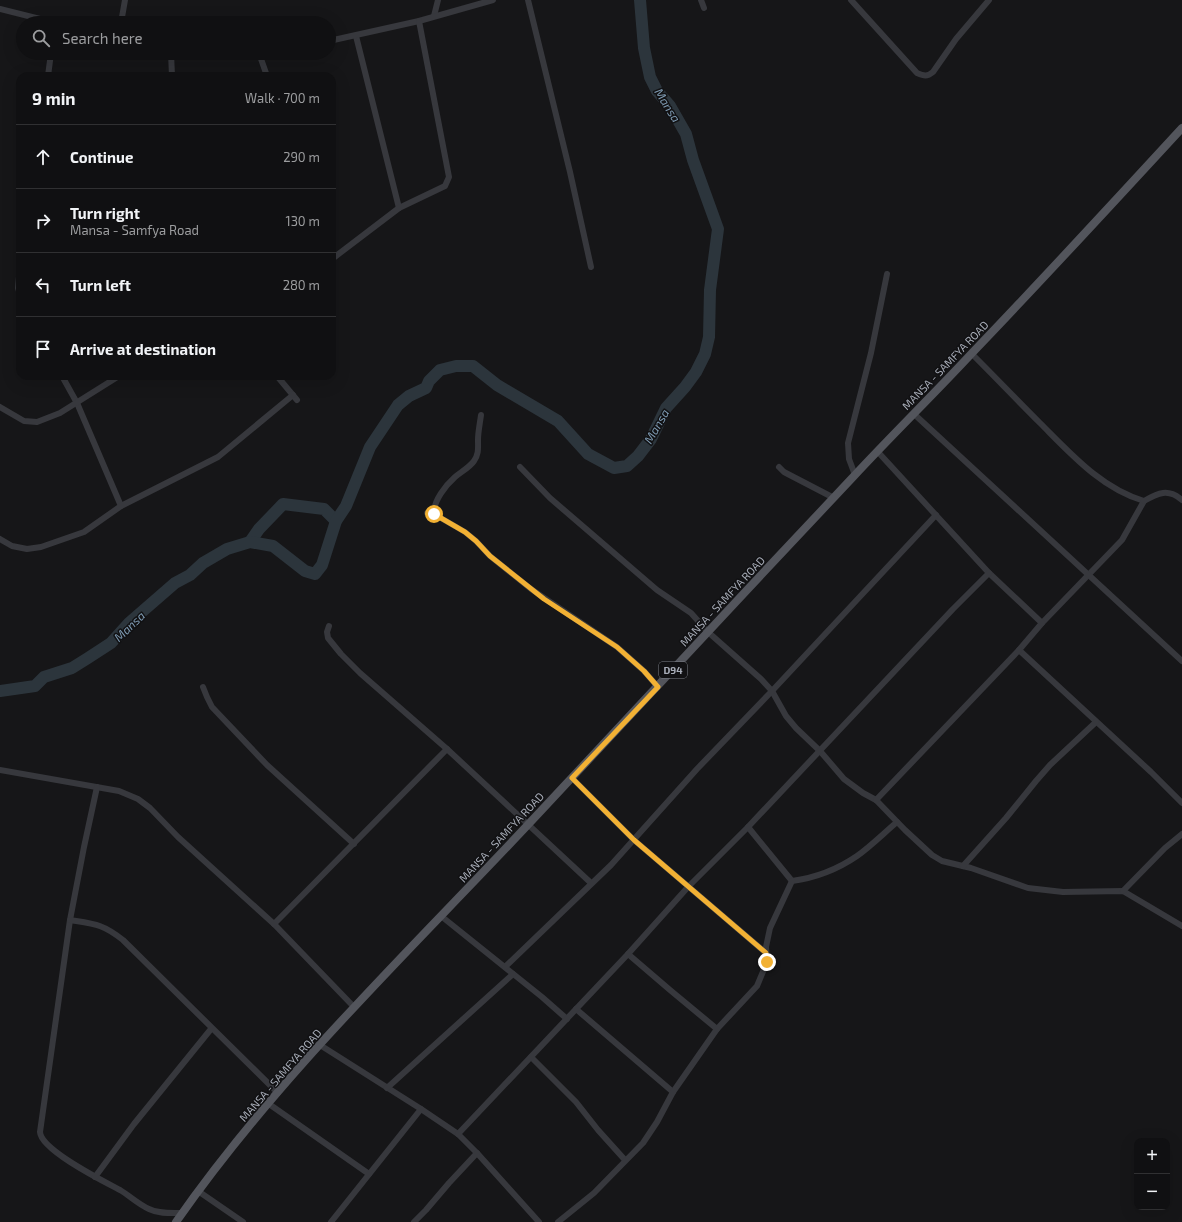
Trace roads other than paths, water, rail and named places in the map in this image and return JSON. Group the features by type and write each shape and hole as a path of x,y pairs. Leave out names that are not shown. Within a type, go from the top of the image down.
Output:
{"main road":[{"name":"MANSA - SAMFYA ROAD","path":"176,1222 198,1191 278,1093 354,1007 658,687 834,498 972,354 1182,128"}],"street":[{"path":"122,16 125,0"},
{"path":"434,16 438,0"},
{"path":"336,40 419,21 493,0"},
{"path":"528,0 565,150 590,267"},
{"path":"701,0 704,8"},
{"path":"851,0 917,73 924,76 928,76 932,72 956,39 989,0"},
{"path":"0,9 28,16"},
{"path":"336,256 399,208 445,186 448,177 419,21"},
{"path":"356,36 399,208"},
{"path":"49,72 50,60"},
{"path":"171,60 172,72"},
{"path":"261,60 266,72"},
{"path":"855,476 849,459 848,443 872,353 887,274"},
{"path":"972,354 1077,460 1101,480 1128,496 1144,501"},
{"path":"64,380 77,403 121,506"},
{"path":"0,407 24,421 38,422 60,413 113,380"},
{"path":"0,539 12,546 27,549 41,547 84,532 121,506 218,457 295,397 280,380"},
{"path":"914,414 1182,661"},
{"path":"434,514 436,503 445,489 456,476 474,461 479,451 478,440 481,415"},
{"path":"878,452 990,573 1042,623"},
{"path":"779,466 784,472 834,498"},
{"path":"520,467 550,498 657,590 691,613 708,632 761,679 772,692 786,716 820,751 844,779 863,793 876,800 932,855 942,861 963,866 1028,888 1063,892 1123,891 1182,926"},
{"path":"876,800 1122,540 1144,501 1157,494 1166,493 1177,496 1182,500"},
{"path":"427,513 434,514 465,532 490,556 544,599 617,647 644,671 658,687"},
{"path":"505,967 591,883 612,865 697,769 772,692 936,515"},
{"path":"458,1134 628,954 688,887 748,827 953,609 990,573"},
{"path":"329,626 327,632 328,638 341,654 360,673 447,749 591,883"},
{"path":"1019,650 1151,772 1182,804"},
{"path":"203,687 206,697 212,707 267,765 354,844"},
{"path":"963,866 1006,818 1040,775 1096,722"},
{"path":"274,924 447,749"},
{"path":"0,770 119,791 138,799 150,808 178,837 274,924 354,1007"},
{"path":"572,778 634,840 766,953"},
{"path":"97,787 70,920 40,1132 42,1140 55,1152 122,1191 150,1210 158,1212 182,1213"},
{"path":"792,881 804,879 839,866 858,856 897,822"},
{"path":"748,827 792,881"},
{"path":"1123,891 1165,848 1182,834"},
{"path":"558,1222 594,1193 643,1143 657,1122 673,1092 717,1029 758,986 767,962 766,953 770,928 792,881"},
{"path":"441,916 567,1019"},
{"path":"70,920 98,925 123,940 211,1029 278,1093"},
{"path":"628,954 717,1029"},
{"path":"387,1088 513,974"},
{"path":"576,1009 673,1092"},
{"path":"96,1177 138,1118 211,1029"},
{"path":"320,1045 458,1134 539,1222"},
{"path":"531,1057 576,1102 598,1130 625,1160"},
{"path":"269,1104 369,1174"},
{"path":"332,1222 421,1109"},
{"path":"416,1221 477,1153"},
{"path":"198,1191 243,1222"}],"waterway":[{"name":"Mansa","path":"0,691 35,686 44,677 72,668 88,658 111,643 129,623 175,583 190,575 203,563 227,549 250,542 273,546 305,571 315,574 322,565 336,521 346,506 370,447 398,405 409,396 426,388 429,381 440,370 456,366 473,366 497,385 558,421 588,454 614,468 627,466 638,456 651,439 666,408 696,372 705,354 709,337 710,290 718,229 693,160 686,134 670,106 657,91 650,77 644,48 640,0"},
{"name":"Mansa","path":"250,542 259,529 283,504 324,509 336,521"}]}
